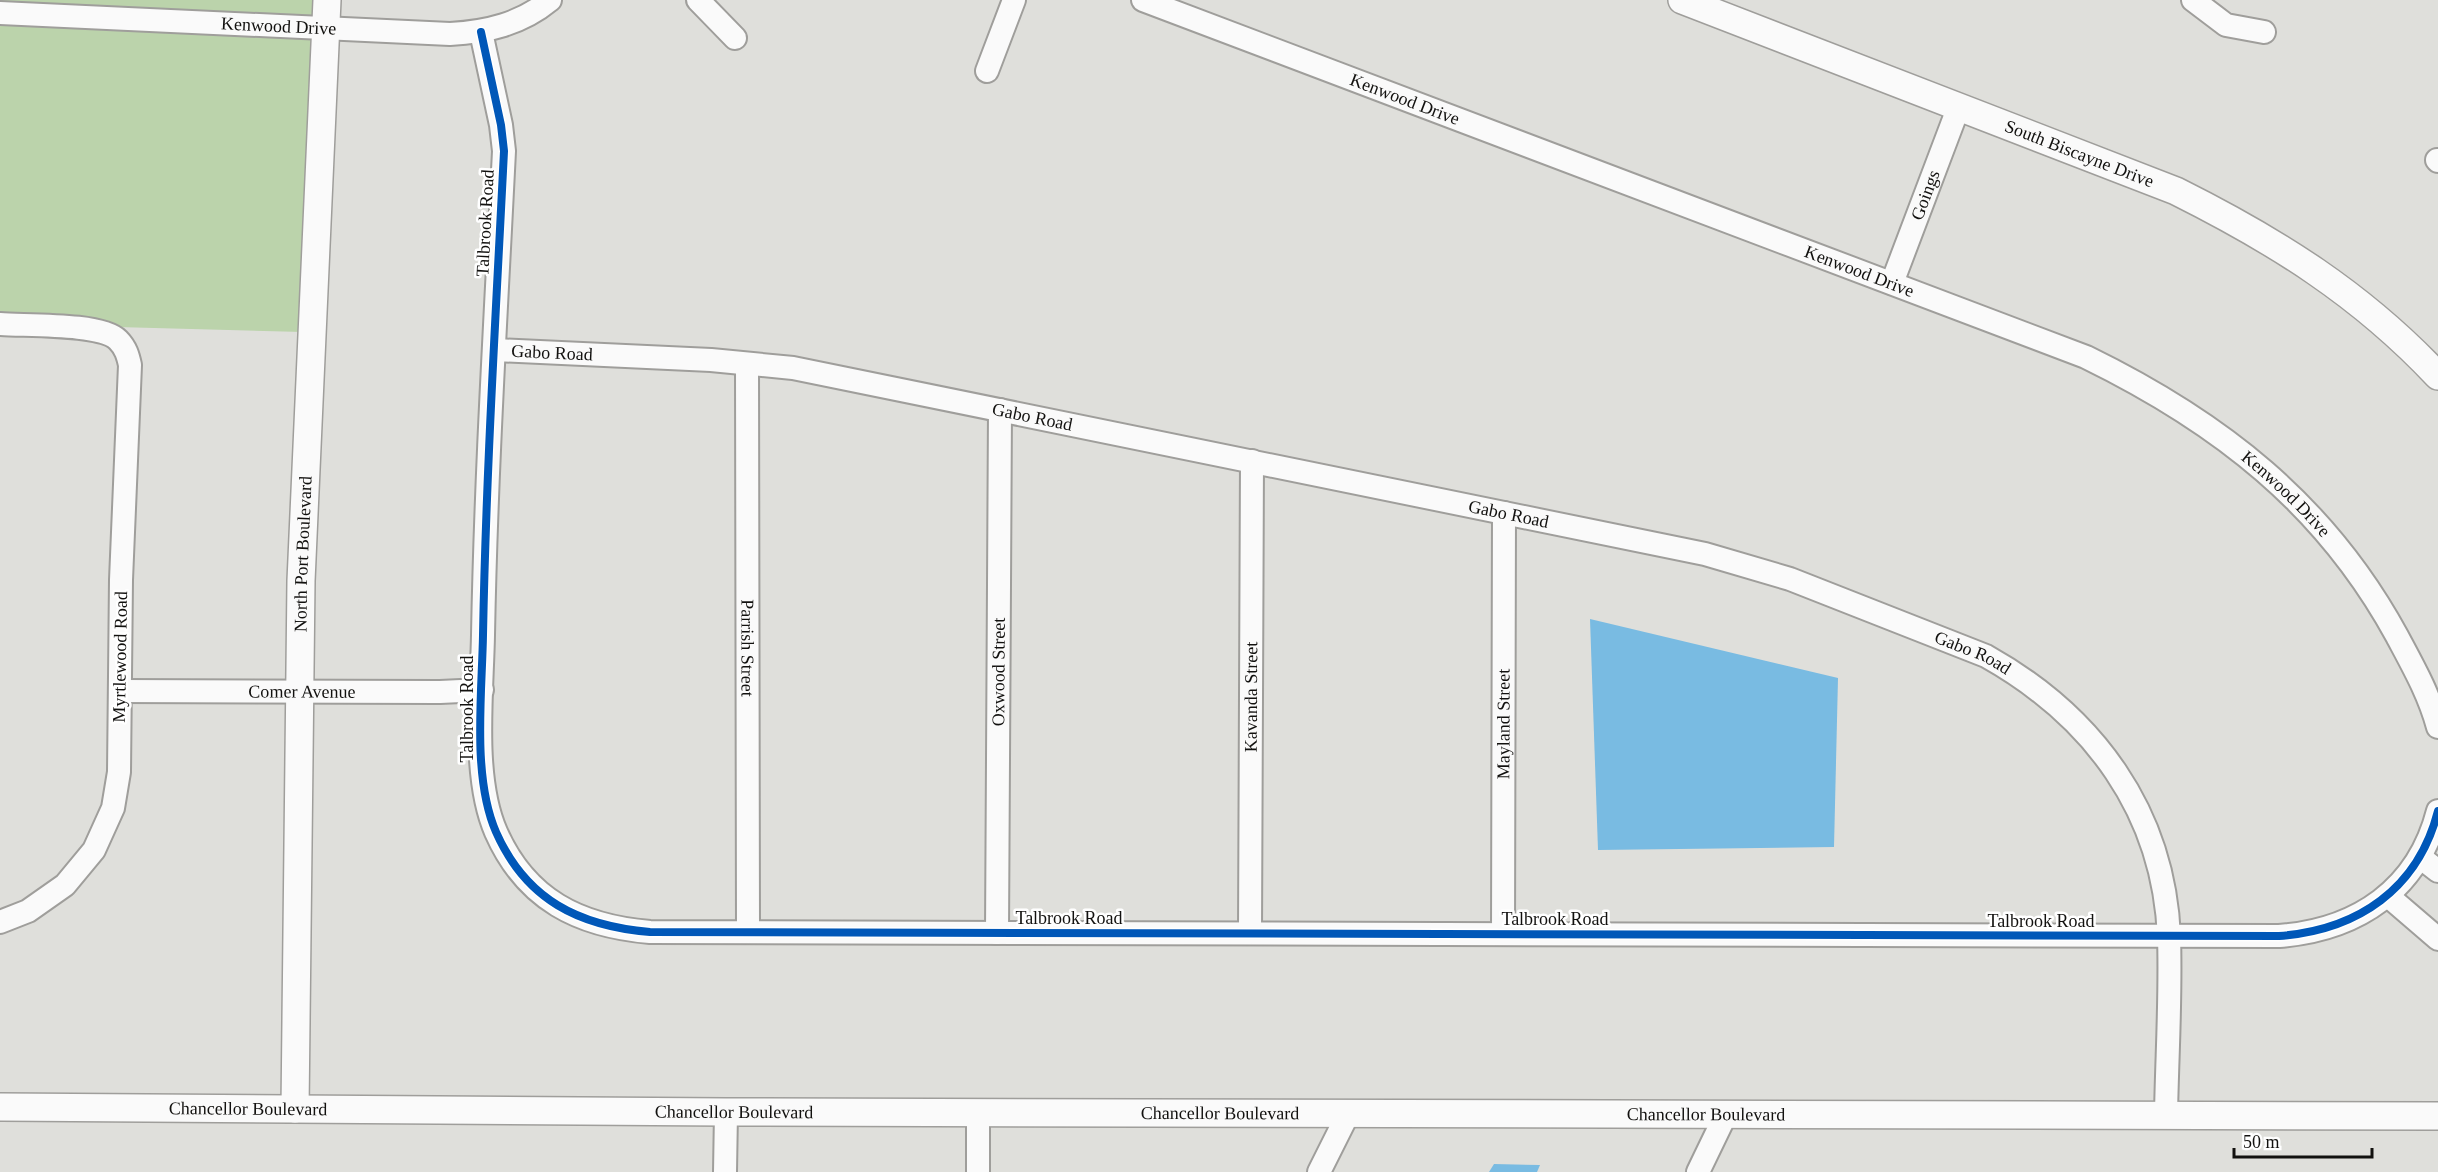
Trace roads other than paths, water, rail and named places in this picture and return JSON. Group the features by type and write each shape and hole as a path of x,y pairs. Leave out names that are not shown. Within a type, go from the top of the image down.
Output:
{"street":[{"name":"North Port Boulevard","path":"295,1109 302,569 327,0"},
{"name":"Kenwood Drive","path":"0,13 450,34 481,32 508,24 550,0"},
{"path":"698,0 735,38"},
{"path":"987,71 1014,0"},
{"name":"Kenwood Drive","path":"1143,0 2086,357 2149,388 2235,445 2306,510 2365,583 2384,613 2424,685 2438,727"},
{"name":"South Biscayne Drive","path":"1682,0 1719,7 1959,106 2176,191 2241,224 2301,260 2336,285 2402,340 2438,376"},
{"path":"2193,0 2226,25 2264,32"},
{"name":"Talbrook Road","path":"481,32 501,125 504,151 484,573 482,768 488,810 507,852 522,874 539,891 573,914 593,923 617,929 650,932 2302,935 2344,922 2366,912 2388,896 2421,857 2437,816"},
{"name":"Goings","path":"1892,283 1959,106"},
{"name":"Myrtlewood Road","path":"0,324 100,330 119,341 127,352 130,365 121,580 117,788 113,808 99,840 83,866 65,885 28,911 0,922"},
{"name":"Gabo Road","path":"495,350 793,368 1705,554 1756,567 1963,646 2015,672 2048,695 2079,725 2105,755 2127,788 2144,824 2158,861 2169,936 2166,1115"},
{"name":"Parrish Street","path":"747,364 748,932"},
{"name":"Oxwood Street","path":"997,933 1000,410"},
{"name":"Kavanda Street","path":"1250,933 1252,461"},
{"name":"Mayland Street","path":"1503,934 1504,513"},
{"name":"Comer Avenue","path":"120,691 440,692 482,690"},
{"path":"2421,857 2438,871"},
{"path":"2388,896 2438,939"},
{"name":"Chancellor Boulevard","path":"0,1107 978,1113 2438,1116"},
{"path":"725,1172 726,1112"},
{"path":"1319,1172 1349,1112"},
{"path":"978,1113 978,1172"},
{"path":"1698,1172 1726,1114"}],"water":[{"path":"1590,619 1838,678 1834,847 1598,850"},
{"path":"1494,1164 1540,1165 1537,1172 1489,1172"}]}
